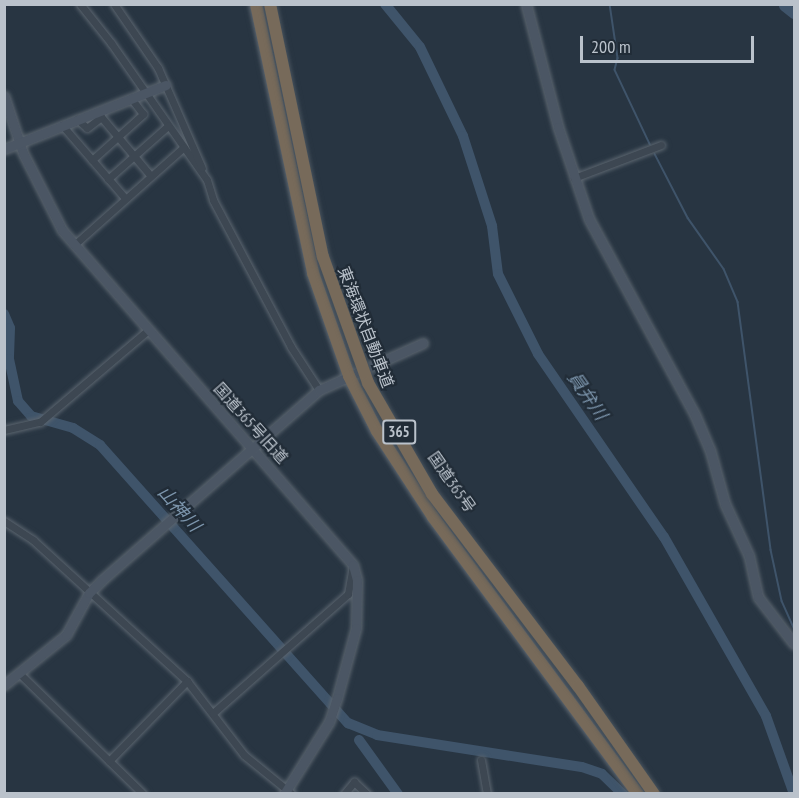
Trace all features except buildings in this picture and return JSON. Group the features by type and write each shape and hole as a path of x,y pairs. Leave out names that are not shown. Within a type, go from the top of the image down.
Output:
{"highway":[{"name":"365","path":"256,4 313,273 349,376 377,431 433,517 638,794"},
{"name":"東海環状自動車道","path":"270,4 323,257 368,383 432,494 654,794"},
{"name":"国道365号","path":"275,4 331,264 367,368 390,416 434,489 661,794"}],"street":[{"path":"80,4 111,43 144,94 207,180"},
{"path":"114,4 166,85 207,180 213,200 291,346 319,390"},
{"path":"526,4 574,178 610,263 695,415 710,450 725,504 748,556 758,597 795,644"},
{"path":"4,149 77,119 99,114 166,85"},
{"name":"国道365号旧道","path":"4,96 19,142 58,224 353,566"},
{"path":"92,160 143,114 131,99"},
{"path":"99,114 150,175"},
{"path":"62,125 125,198"},
{"path":"108,179 168,126"},
{"path":"574,178 661,145"},
{"path":"74,245 184,147"},
{"path":"4,430 43,420 148,330"},
{"path":"7,679 19,673 71,629 89,593 319,390 423,343"},
{"path":"4,522 33,540 187,681 244,754 288,792 329,722 355,639 357,580 353,566"},
{"path":"213,713 348,594 353,566"},
{"path":"19,673 143,794"},
{"path":"109,761 187,681"},
{"path":"481,760 488,794"},
{"path":"344,794 354,782 367,794"}],"waterway":[{"name":"員弁川","path":"385,4 420,47 463,136 492,226 498,274 538,354 664,537 766,716 794,794"},
{"path":"610,4 618,58 615,70 650,144"},
{"path":"784,6 794,14"},
{"path":"655,154 688,218 724,269 738,302 771,550 782,601 794,628"},
{"name":"山神川","path":"4,314 10,328 9,359 18,401 31,416 73,428 100,445 348,723 377,735 582,767 602,774 623,794"},
{"name":"山神川","path":"359,740 398,794"}]}
